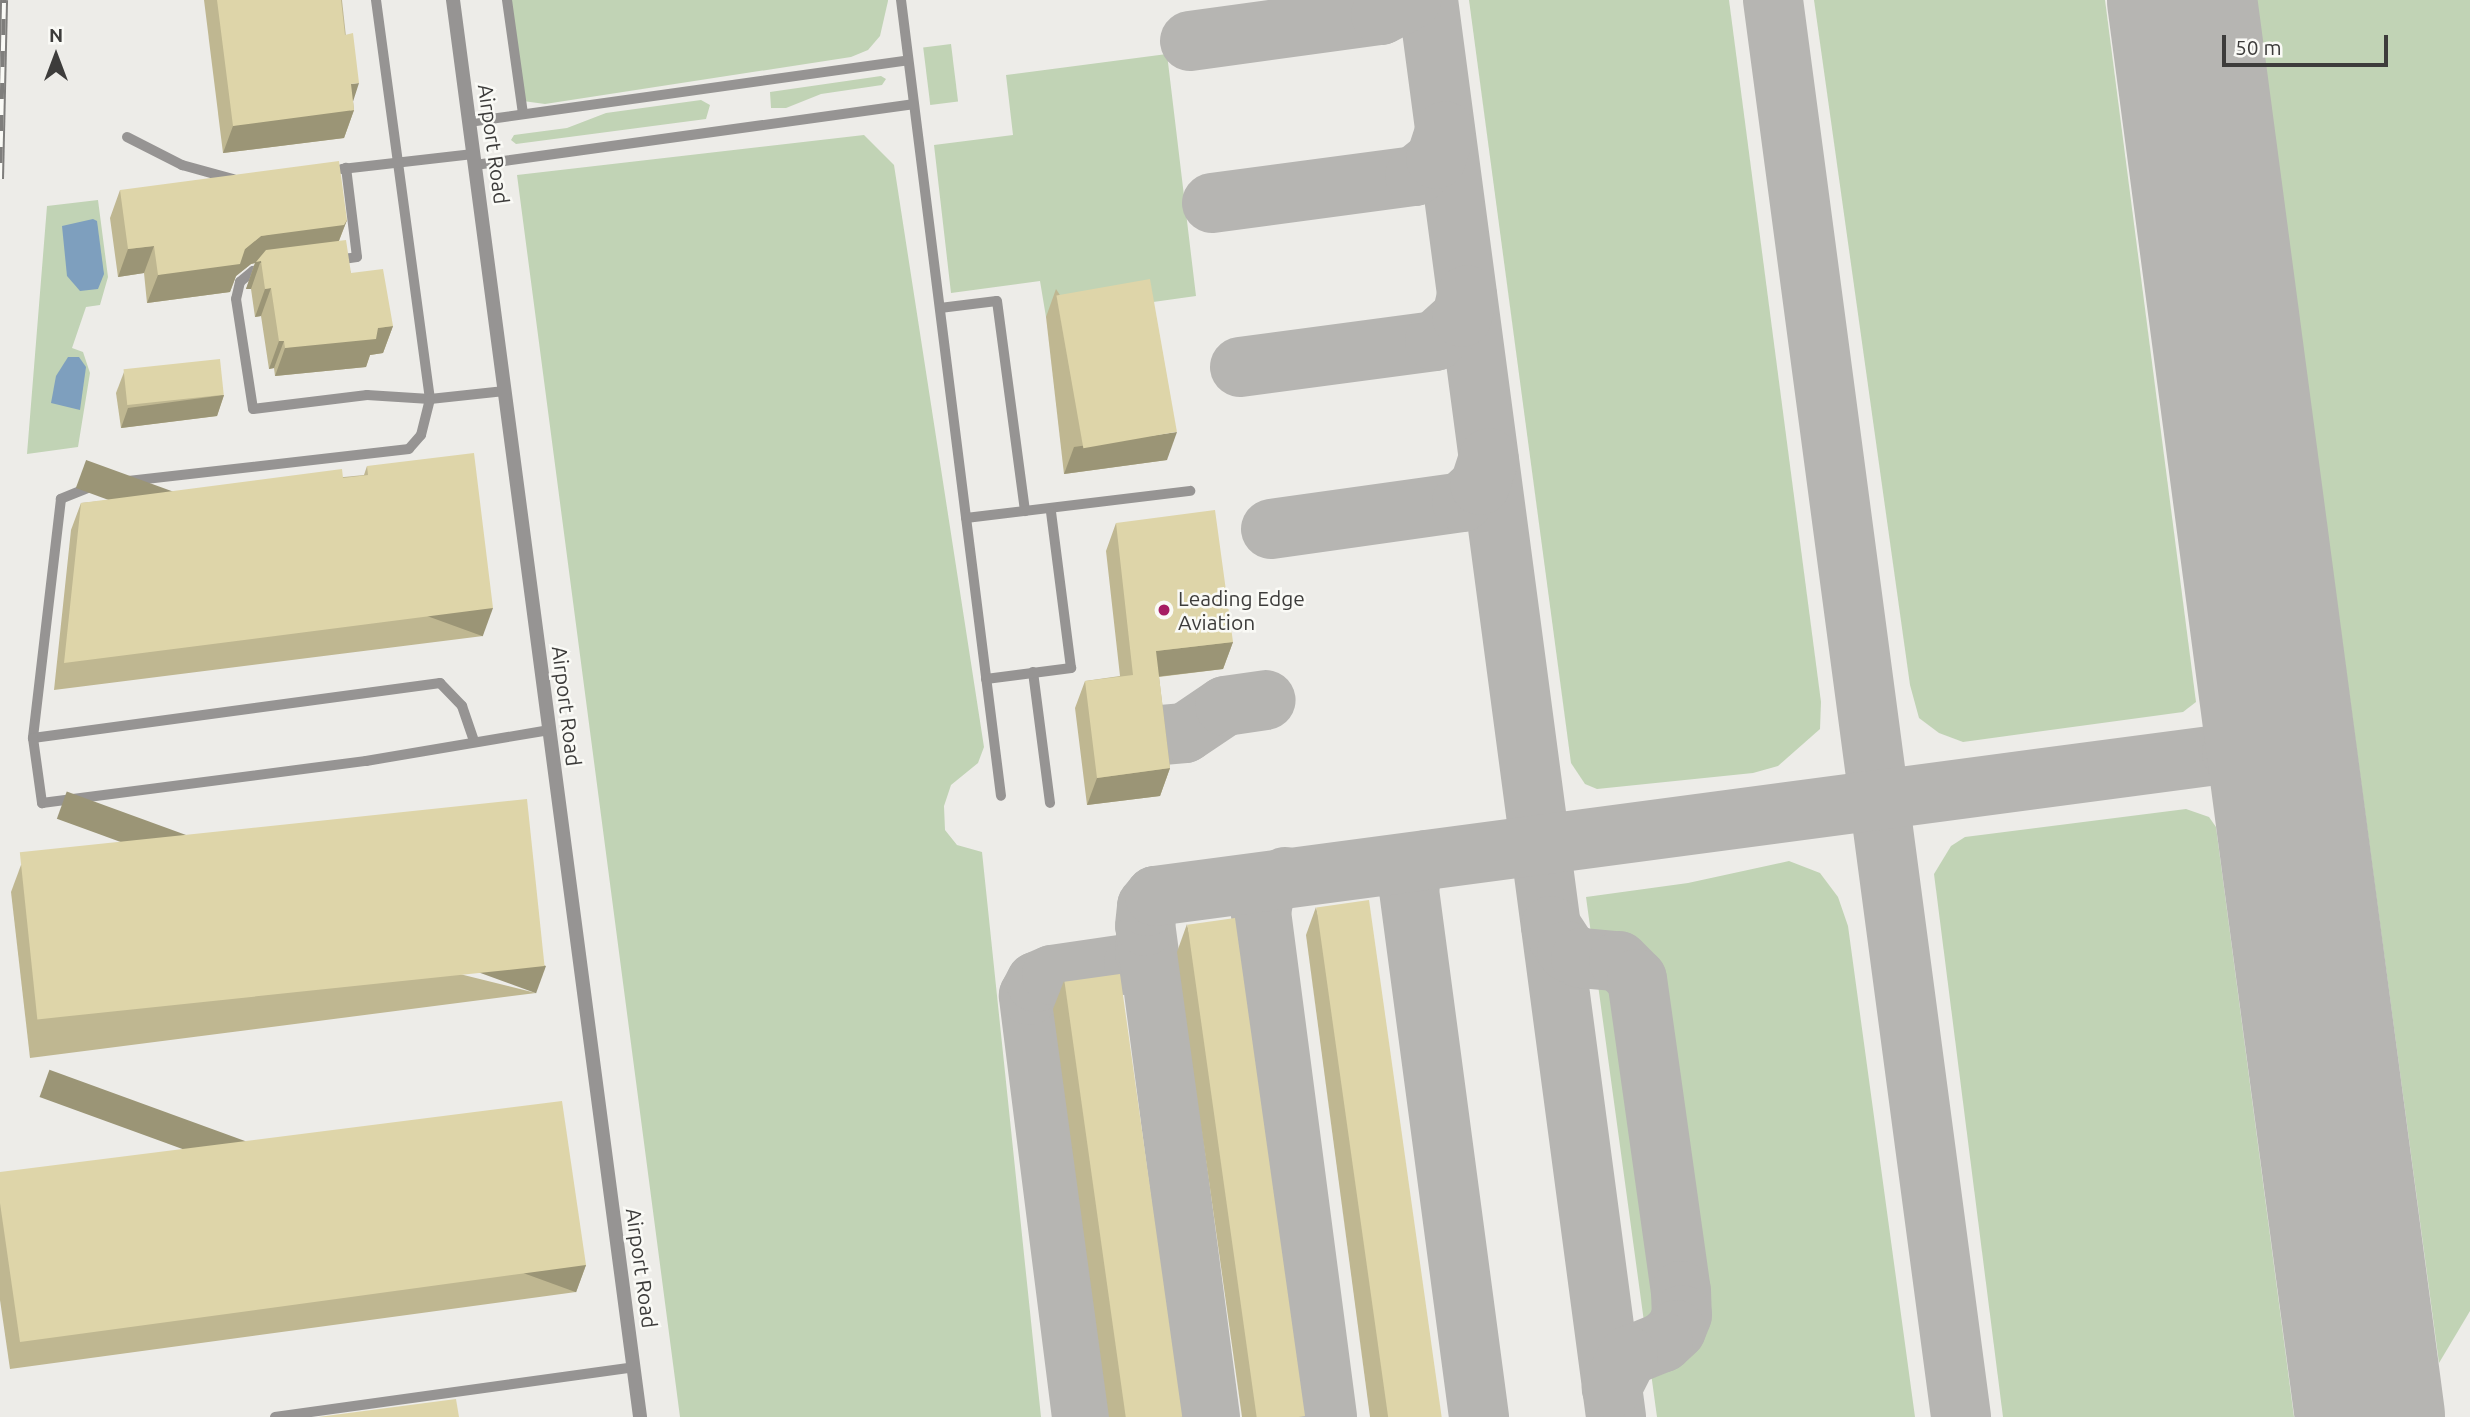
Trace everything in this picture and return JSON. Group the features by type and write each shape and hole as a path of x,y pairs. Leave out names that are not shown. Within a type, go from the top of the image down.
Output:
{"street":[{"name":"Airport Road","path":"453,0 640,1417"}],"lane":[{"path":"376,0 430,399 421,435 409,449 95,485 61,499 33,738 42,803 366,761 474,740 549,730"},
{"path":"507,0 523,114"},
{"path":"901,0 1001,796"},
{"path":"470,122 908,60"},
{"path":"332,170 398,162 474,159 913,104"},
{"path":"127,136 182,165 237,180 250,179"},
{"path":"318,262 357,257 346,168"},
{"path":"279,267 253,271 240,282 236,299 253,409 367,395 430,399 505,391"},
{"path":"940,308 997,301 1025,511"},
{"path":"966,518 1025,511 1051,511 1190,491"},
{"path":"986,679 1071,667 1051,511"},
{"path":"1033,672 1049,803"},
{"path":"33,738 440,683 463,706 474,740"},
{"path":"275,1417 634,1367"}],"green space":[{"path":"508,0 888,1 880,36 868,50 851,57 545,104 523,101"},
{"path":"1469,0 1729,0 1821,702 1820,729 1778,766 1753,773 1597,789 1585,784 1571,763"},
{"path":"1814,0 2105,0 2196,702 2183,712 1963,742 1939,733 1919,718 1910,685"},
{"path":"2256,0 2470,0 2470,1311 2439,1363"},
{"path":"951,44 958,102 930,105 923,47"},
{"path":"1167,54 1196,296 1046,317 1040,281 951,293 934,145 1013,135 1006,75"},
{"path":"881,76 886,79 882,85 821,94 786,108 771,108 770,92"},
{"path":"701,100 710,105 706,119 516,144 511,140 514,135 567,128 606,113"},
{"path":"864,135 894,165 984,747 978,763 951,785 944,806 945,830 957,845 982,852 1041,1417 680,1417 517,175"},
{"path":"98,200 108,277 100,305 86,307 72,348 83,352 90,373 78,447 27,454 47,206"},
{"path":"2186,809 2209,817 2216,827 2294,1417 2003,1417 1934,874 1951,846 1965,837"},
{"path":"1789,861 1820,873 1838,897 1848,926 1915,1417 1657,1417 1586,897 1688,883"}],"water":[{"path":"93,219 97,221 104,274 98,289 80,291 67,276 62,226"},
{"path":"68,357 79,357 86,367 80,410 51,403 56,376"}],"building":[{"path":"217,0 341,0 345,35 353,33 359,83 351,84 354,110 233,126"},
{"path":"339,161 347,220 344,225 261,236 245,249 240,264 158,275 154,246 128,249 120,190"},
{"path":"346,240 351,273 383,269 393,326 378,328 376,339 285,348 284,341 279,341 271,288 265,289 261,261 256,262 266,250"},
{"path":"1150,279 1177,432 1083,448 1056,295"},
{"path":"220,359 224,395 127,405 124,369"},
{"path":"474,453 493,608 64,663 81,503 342,469 343,478 368,475 367,466"},
{"path":"1215,510 1233,642 1156,651 1170,768 1097,778 1085,681 1133,675 1116,523"},
{"path":"527,799 545,966 37,1019 20,852"},
{"path":"1369,900 1442,1417 1388,1417 1317,907"},
{"path":"1235,918 1305,1416 1257,1417 1187,925"},
{"path":"1120,974 1182,1417 1126,1417 1065,982"},
{"path":"562,1101 586,1265 20,1342 0,1203 0,1172"},
{"path":"456,1399 459,1417 318,1417"}],"taxiway":[{"path":"1190,41 1381,15 1411,0"},
{"path":"1428,0 1616,1417"},
{"path":"1773,0 1961,1417"},
{"path":"1212,203 1415,176 1436,159 1445,131"},
{"path":"1240,367 1435,341 1462,317 1467,296"},
{"path":"1271,529 1462,502 1480,485 1489,458"},
{"path":"1210,1417 1145,926 1147,906 1155,896 2232,753 2252,745 2266,728 2270,667"},
{"path":"1162,735 1185,733 1225,706 1266,700"},
{"path":"2217,756 2255,760 2271,770 2291,821"},
{"path":"1427,860 1412,871 1409,890 1479,1417"},
{"path":"1285,877 1266,888 1261,912 1327,1417"},
{"path":"1551,926 1567,951 1581,958 1619,961 1637,979 1681,1291 1682,1315 1676,1330 1663,1342 1628,1356 1612,1388"},
{"path":"1082,1417 1029,995 1036,982 1052,975 1134,963 1145,953 1146,938"}],"runway":[{"path":"2182,0 2370,1417"}],"railway":[{"path":"0,179 4,0"}],"place":[{"name":"Leading Edge Aviation","path":"1164,610"}]}
